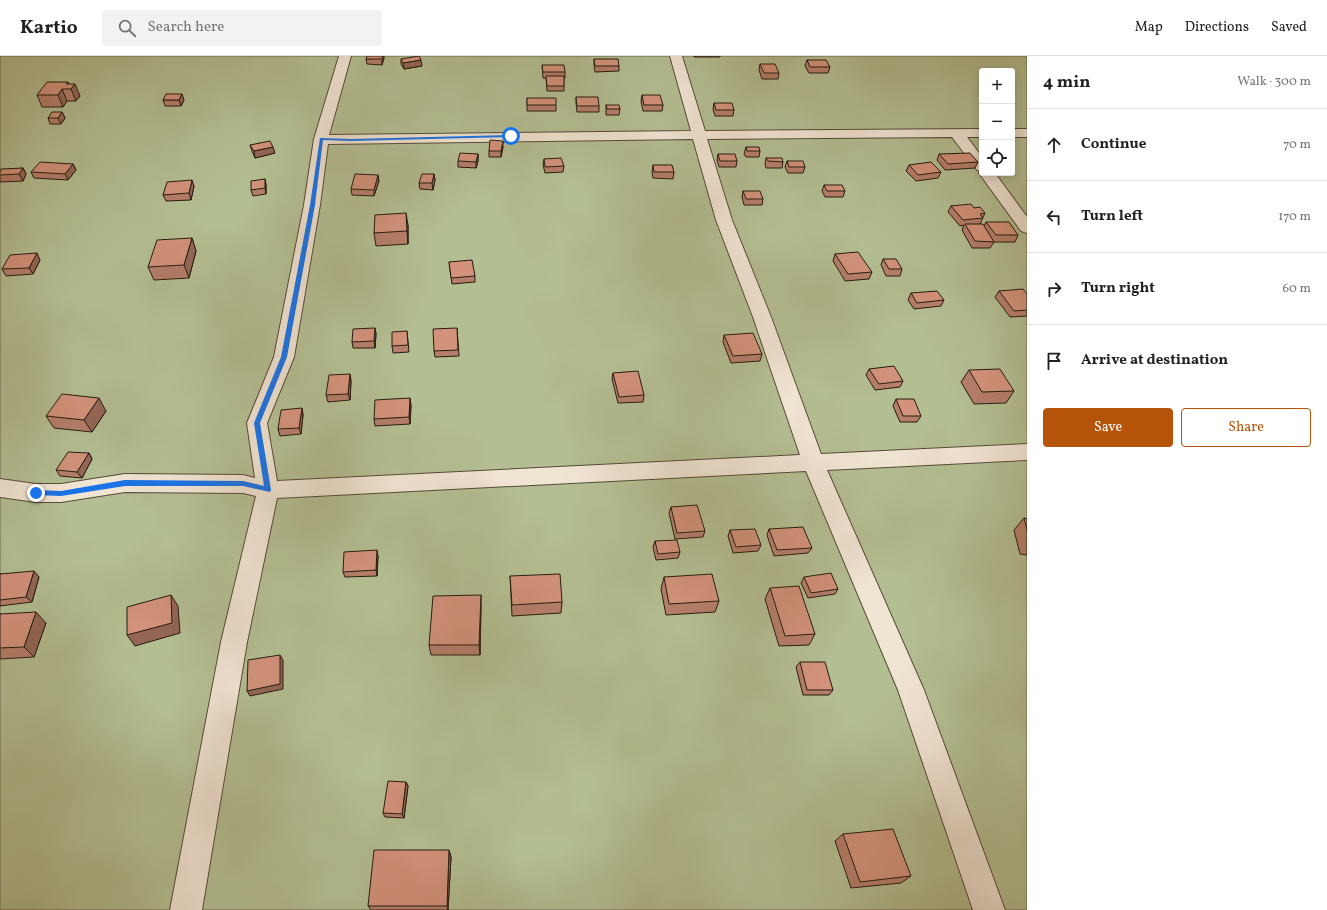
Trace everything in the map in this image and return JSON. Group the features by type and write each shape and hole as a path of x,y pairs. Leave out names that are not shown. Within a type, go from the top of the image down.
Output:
{"street":[{"path":"186,910 234,642 268,490 257,423 284,357 312,205 321,139 345,56"},
{"path":"676,56 724,220 762,317 813,463 911,690 988,910"},
{"path":"955,132 979,163"},
{"path":"321,139 351,140 511,136 698,134 979,133"},
{"path":"1015,133 1027,133"},
{"path":"989,176 1027,228"},
{"path":"0,488 36,493 61,493 125,483 243,484 268,490 1027,452"}],"green space":[{"path":"0,56 1027,56 1027,910 0,910"}],"building":[{"path":"367,56 383,56 382,59 366,59"},
{"path":"419,56 421,60 403,63 401,59"},
{"path":"594,59 618,59 619,66 595,66"},
{"path":"807,60 826,60 830,67 810,67"},
{"path":"760,64 775,64 779,73 764,73"},
{"path":"542,65 564,65 565,72 543,72"},
{"path":"546,76 564,76 564,86 547,86"},
{"path":"47,82 68,82 66,84 75,84 71,89 62,89 58,95 37,95"},
{"path":"166,94 182,94 179,100 163,100"},
{"path":"642,95 660,95 663,105 644,105"},
{"path":"576,97 598,97 599,106 577,106"},
{"path":"527,98 556,98 556,105 527,105"},
{"path":"714,103 732,103 734,110 716,110"},
{"path":"606,105 619,105 620,109 607,109"},
{"path":"52,112 62,112 58,118 48,118"},
{"path":"490,140 503,141 501,151 489,151"},
{"path":"270,141 273,147 254,151 250,145"},
{"path":"746,147 759,147 760,151 747,151"},
{"path":"460,153 478,154 476,162 458,161"},
{"path":"970,153 978,162 948,164 939,154"},
{"path":"718,154 735,154 737,161 720,161"},
{"path":"561,158 564,166 545,167 544,159"},
{"path":"766,158 782,158 783,162 768,161"},
{"path":"787,161 803,161 805,167 789,167"},
{"path":"40,162 73,164 65,174 31,172"},
{"path":"931,162 941,172 918,175 909,165"},
{"path":"653,165 672,165 674,172 654,172"},
{"path":"23,168 19,174 0,175 1,169"},
{"path":"355,174 378,175 374,190 351,189"},
{"path":"422,174 434,174 432,183 419,183"},
{"path":"265,179 265,188 251,190 251,181"},
{"path":"192,180 189,193 163,195 167,182"},
{"path":"824,185 842,185 845,191 827,191"},
{"path":"743,191 760,191 763,199 746,199"},
{"path":"971,204 974,208 980,207 985,213 980,214 983,218 963,220 951,206"},
{"path":"406,213 407,231 374,233 375,215"},
{"path":"986,222 1009,222 1018,235 996,235"},
{"path":"965,224 983,224 994,242 975,241"},
{"path":"192,238 184,265 148,267 157,240"},
{"path":"858,252 872,272 848,274 835,254"},
{"path":"37,253 29,268 2,269 10,255"},
{"path":"883,259 896,259 902,269 889,269"},
{"path":"472,260 475,276 451,278 449,262"},
{"path":"1023,289 1027,294 1027,310 1014,311 999,291"},
{"path":"937,291 944,300 917,303 911,293"},
{"path":"375,328 374,341 352,342 353,329"},
{"path":"457,328 458,350 434,351 433,329"},
{"path":"407,331 408,345 392,346 392,332"},
{"path":"753,333 762,354 733,356 724,335"},
{"path":"894,366 903,381 879,384 869,369"},
{"path":"1000,369 1014,391 982,392 969,370"},
{"path":"638,371 644,395 619,397 613,373"},
{"path":"350,374 348,394 326,395 329,375"},
{"path":"62,394 99,398 84,420 46,416"},
{"path":"410,398 409,417 374,419 375,400"},
{"path":"896,399 914,399 921,416 903,416"},
{"path":"302,408 299,428 278,429 281,410"},
{"path":"68,452 89,453 77,472 56,470"},
{"path":"697,505 705,531 677,533 671,507"},
{"path":"1024,518 1027,519 1027,530"},
{"path":"803,527 812,548 777,550 769,529"},
{"path":"755,529 761,545 736,547 730,530"},
{"path":"677,540 680,552 658,554 655,541"},
{"path":"377,550 376,570 343,572 344,552"},
{"path":"34,571 26,597 0,600 0,574"},
{"path":"831,573 838,589 811,593 804,577"},
{"path":"560,574 562,602 512,605 510,576"},
{"path":"712,574 719,601 669,604 664,577"},
{"path":"799,586 815,634 785,636 770,588"},
{"path":"171,595 172,623 127,635 127,607"},
{"path":"481,595 479,645 429,645 433,596"},
{"path":"36,612 24,647 0,648 0,614"},
{"path":"280,655 280,684 247,691 248,660"},
{"path":"800,662 825,662 833,690 807,690"},
{"path":"388,781 406,782 402,814 383,813"},
{"path":"893,829 911,876 860,882 843,834"},
{"path":"374,850 449,850 447,906 368,906"}],"route":[{"path":"36,493 61,493 125,483 243,484 268,490 257,423 284,357 312,205 321,139 351,140 511,136"}]}
